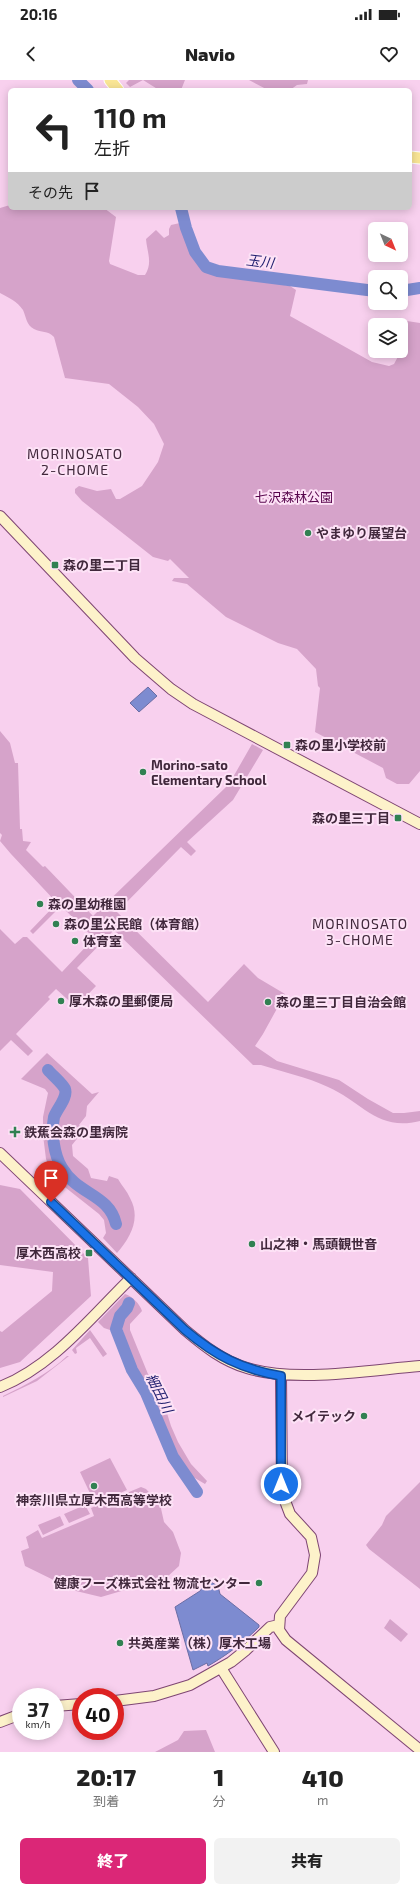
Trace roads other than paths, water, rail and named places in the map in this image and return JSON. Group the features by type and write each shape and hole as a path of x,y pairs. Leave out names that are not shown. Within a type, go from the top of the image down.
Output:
{"main road":[{"path":"110,80 116,88"}],"street":[{"path":"0,516 135,658 171,689 193,704 420,824"},
{"path":"0,1153 185,1330 206,1348 229,1361 246,1368 281,1376 420,1366"},
{"path":"0,1387 26,1374 47,1360 131,1278"},
{"path":"124,1700 139,1699 190,1684 221,1668 256,1641 273,1635 282,1612 312,1573 316,1555 311,1537 290,1514 282,1493 281,1376"},
{"path":"276,1629 286,1640 420,1750"},
{"path":"221,1668 274,1752"},
{"path":"0,1722 12,1717"}],"water":[{"path":"148,687 157,696 139,712 130,703"},
{"path":"207,1580 218,1586 220,1594 259,1625 259,1627 222,1658 208,1666 207,1663 193,1670 175,1607 200,1591"}],"waterway":[{"name":"玉川","path":"78,80 86,88"},
{"name":"玉川","path":"182,210 186,228 195,252 206,267 218,271 368,290"},
{"name":"玉川","path":"408,290 420,288"},
{"name":"細田川","path":"48,1070 62,1084 66,1092 64,1099 54,1117 53,1123 54,1144 59,1163 76,1184 107,1206 116,1224"},
{"name":"細田川","path":"129,1303 127,1308 120,1316 116,1329 132,1370 146,1393 173,1457 197,1492"}],"place":[{"name":"やまゆり展望台","path":"308,533"},
{"name":"森の里二丁目","path":"55,565"},
{"name":"森の里小学校前","path":"287,745"},
{"name":"Morino-sato Elementary School","path":"143,772"},
{"name":"森の里三丁目","path":"398,818"},
{"name":"森の里幼稚園","path":"40,904"},
{"name":"森の里公民館（体育館）","path":"56,924"},
{"name":"体育室","path":"75,941"},
{"name":"厚木森の里郵便局","path":"61,1001"},
{"name":"森の里三丁目自治会館","path":"268,1002"},
{"name":"鉄蕉会森の里病院","path":"15,1132"},
{"name":"山之神・馬頭観世音","path":"252,1244"},
{"name":"厚木西高校","path":"89,1253"},
{"name":"メイテック","path":"364,1416"},
{"name":"神奈川県立厚木西高等学校","path":"94,1486"},
{"name":"健康フーズ株式会社 物流センター","path":"259,1583"},
{"name":"共英産業（株）厚木工場","path":"120,1643"}],"district":[{"name":"MORINOSATO 2-CHOME","path":"75,462"},
{"name":"MORINOSATO 3-CHOME","path":"360,932"}],"park label":[{"name":"七沢森林公園","path":"294,497"}]}
